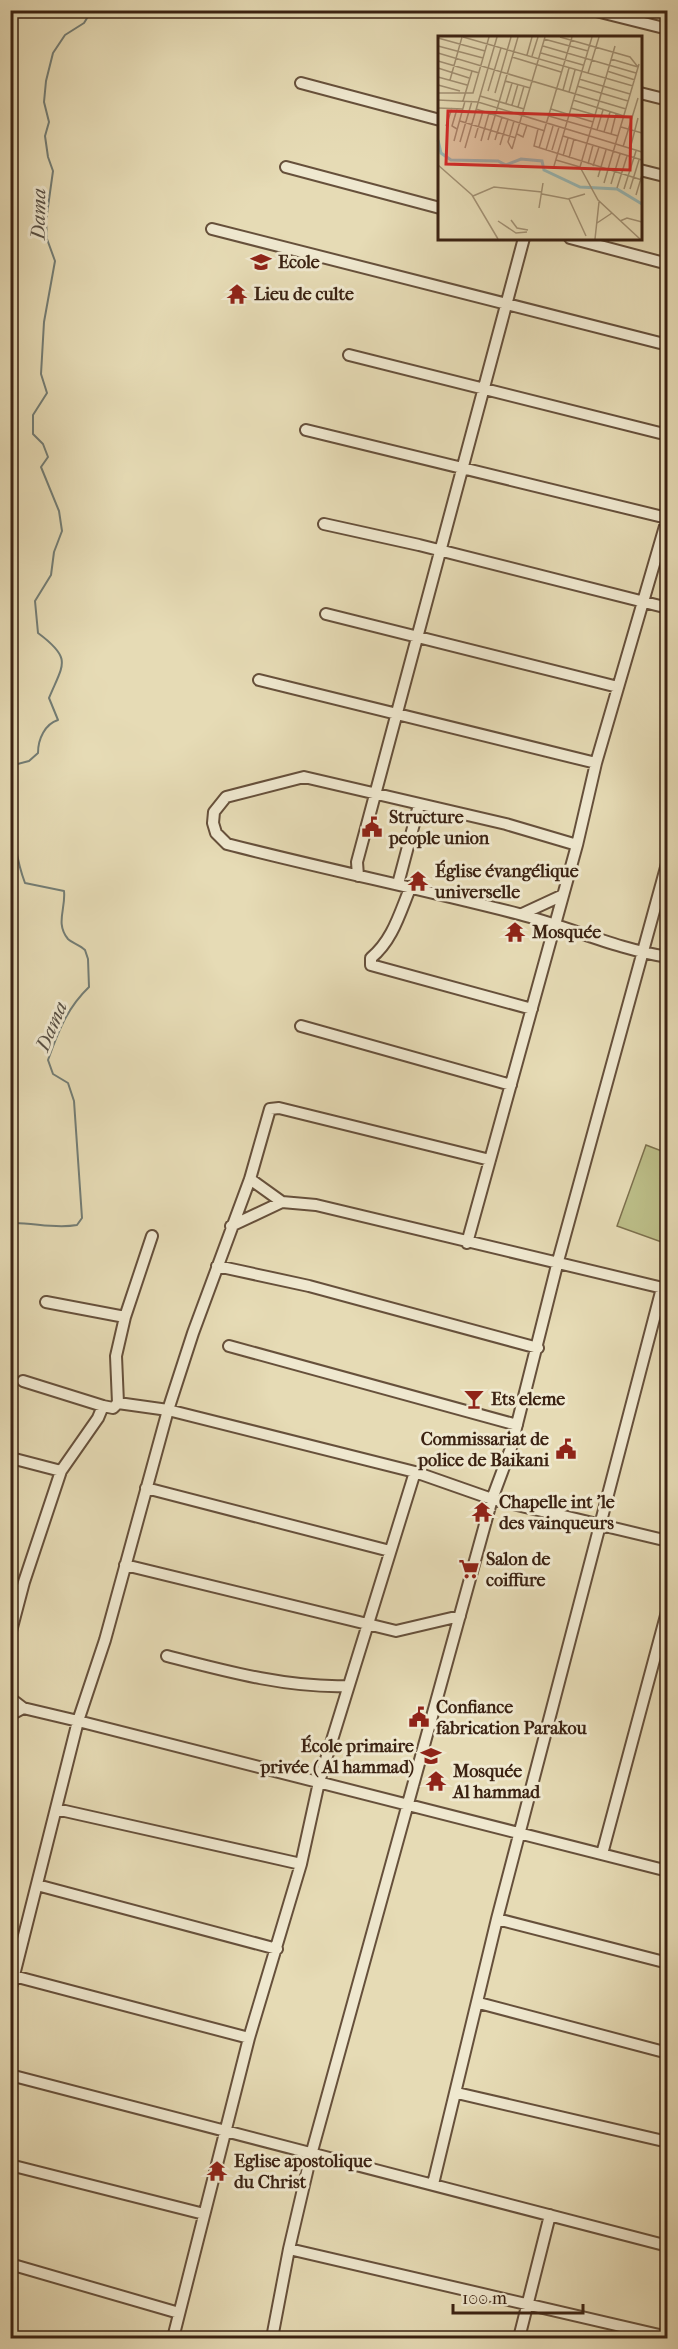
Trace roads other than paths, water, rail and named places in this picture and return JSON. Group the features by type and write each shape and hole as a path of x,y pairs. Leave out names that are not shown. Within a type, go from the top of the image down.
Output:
{"street":[{"path":"592,10 635,16 668,30"},
{"path":"301,83 438,119"},
{"path":"642,94 668,100"},
{"path":"286,167 438,207"},
{"path":"642,171 668,177"},
{"path":"212,229 668,345"},
{"path":"358,876 357,862 524,240"},
{"path":"578,240 668,264"},
{"path":"349,355 668,435"},
{"path":"306,430 667,517 596,763 577,845 467,1243"},
{"path":"324,524 668,609"},
{"path":"326,614 618,687"},
{"path":"259,680 395,716 596,763"},
{"path":"577,845 506,824 304,777 226,797 214,812 213,823 216,833 226,844 522,914 642,953 668,957"},
{"path":"398,884 419,805"},
{"path":"272,2338 289,2249 311,2155 492,1499 517,1425 558,1261 668,860"},
{"path":"411,886 391,934 382,949 371,958 371,965 532,1009"},
{"path":"522,914 563,895"},
{"path":"301,1026 511,1085"},
{"path":"10,1991 12,1975 78,1721 105,1640 168,1410 249,1179 270,1110 274,1107 490,1160"},
{"path":"249,1179 282,1202"},
{"path":"231,1226 282,1202 316,1204 467,1243 558,1261 665,1288 519,1834 433,2184"},
{"path":"23,1382 113,1408 118,1402 116,1356 125,1317 152,1236"},
{"path":"217,1266 309,1286 538,1348"},
{"path":"46,1302 125,1317"},
{"path":"229,1347 517,1425"},
{"path":"118,1402 168,1410 415,1472 492,1499 668,1541"},
{"path":"10,1635 24,1582 61,1471 98,1418 103,1406"},
{"path":"11,1458 61,1471"},
{"path":"173,2338 249,2037 301,1864 319,1782 415,1472"},
{"path":"146,1488 390,1551"},
{"path":"125,1565 396,1631 460,1616"},
{"path":"602,1854 668,1608"},
{"path":"167,1656 211,1668 306,1685 347,1686"},
{"path":"10,1698 23,1708 668,1871"},
{"path":"10,1715 23,1708"},
{"path":"56,1809 301,1864"},
{"path":"37,1885 277,1949"},
{"path":"497,1919 668,1964"},
{"path":"12,1975 249,2037"},
{"path":"479,2003 668,2053"},
{"path":"10,2075 668,2246"},
{"path":"457,2093 668,2142"},
{"path":"10,2165 204,2214"},
{"path":"519,2338 550,2215"},
{"path":"289,2249 668,2337"},
{"path":"10,2264 179,2313"}],"waterway":[{"name":"Dama","path":"10,766 29,761 38,753 43,733 49,725 58,720 49,698 61,669 61,656 38,633 35,601 51,575 54,552 62,531 59,511 41,467 48,457 43,444 33,434 33,415 47,393 41,374 44,322 55,261 47,239 46,221 53,171 45,136 49,122 44,102 46,81 53,53 65,35 84,23 92,10"},
{"name":"Dama","path":"10,773 14,786 13,819 16,847 25,883 64,891 62,927 68,939 85,950 88,959 89,987 69,1012 48,1060 53,1074 68,1083 74,1101 82,1218 77,1225 69,1226 14,1223 10,1226"}],"place":[{"name":"Ecole","path":"261,262"},
{"name":"Lieu de culte","path":"237,294"},
{"name":"Structure people union","path":"372,827"},
{"name":"Église évangélique universelle","path":"418,881"},
{"name":"Mosquée","path":"515,932"},
{"name":"Ets eleme","path":"474,1399"},
{"name":"Commissariat de police de Baikani","path":"566,1449"},
{"name":"Chapelle int 'le des vainqueurs","path":"482,1512"},
{"name":"Salon de coiffure","path":"469,1569"},
{"name":"Confiance fabrication Parakou","path":"419,1717"},
{"name":"École primaire privée ( Al hammad)","path":"431,1756"},
{"name":"Mosquée Al hammad","path":"436,1781"},
{"name":"Eglise apostolique du Christ","path":"217,2171"}]}
